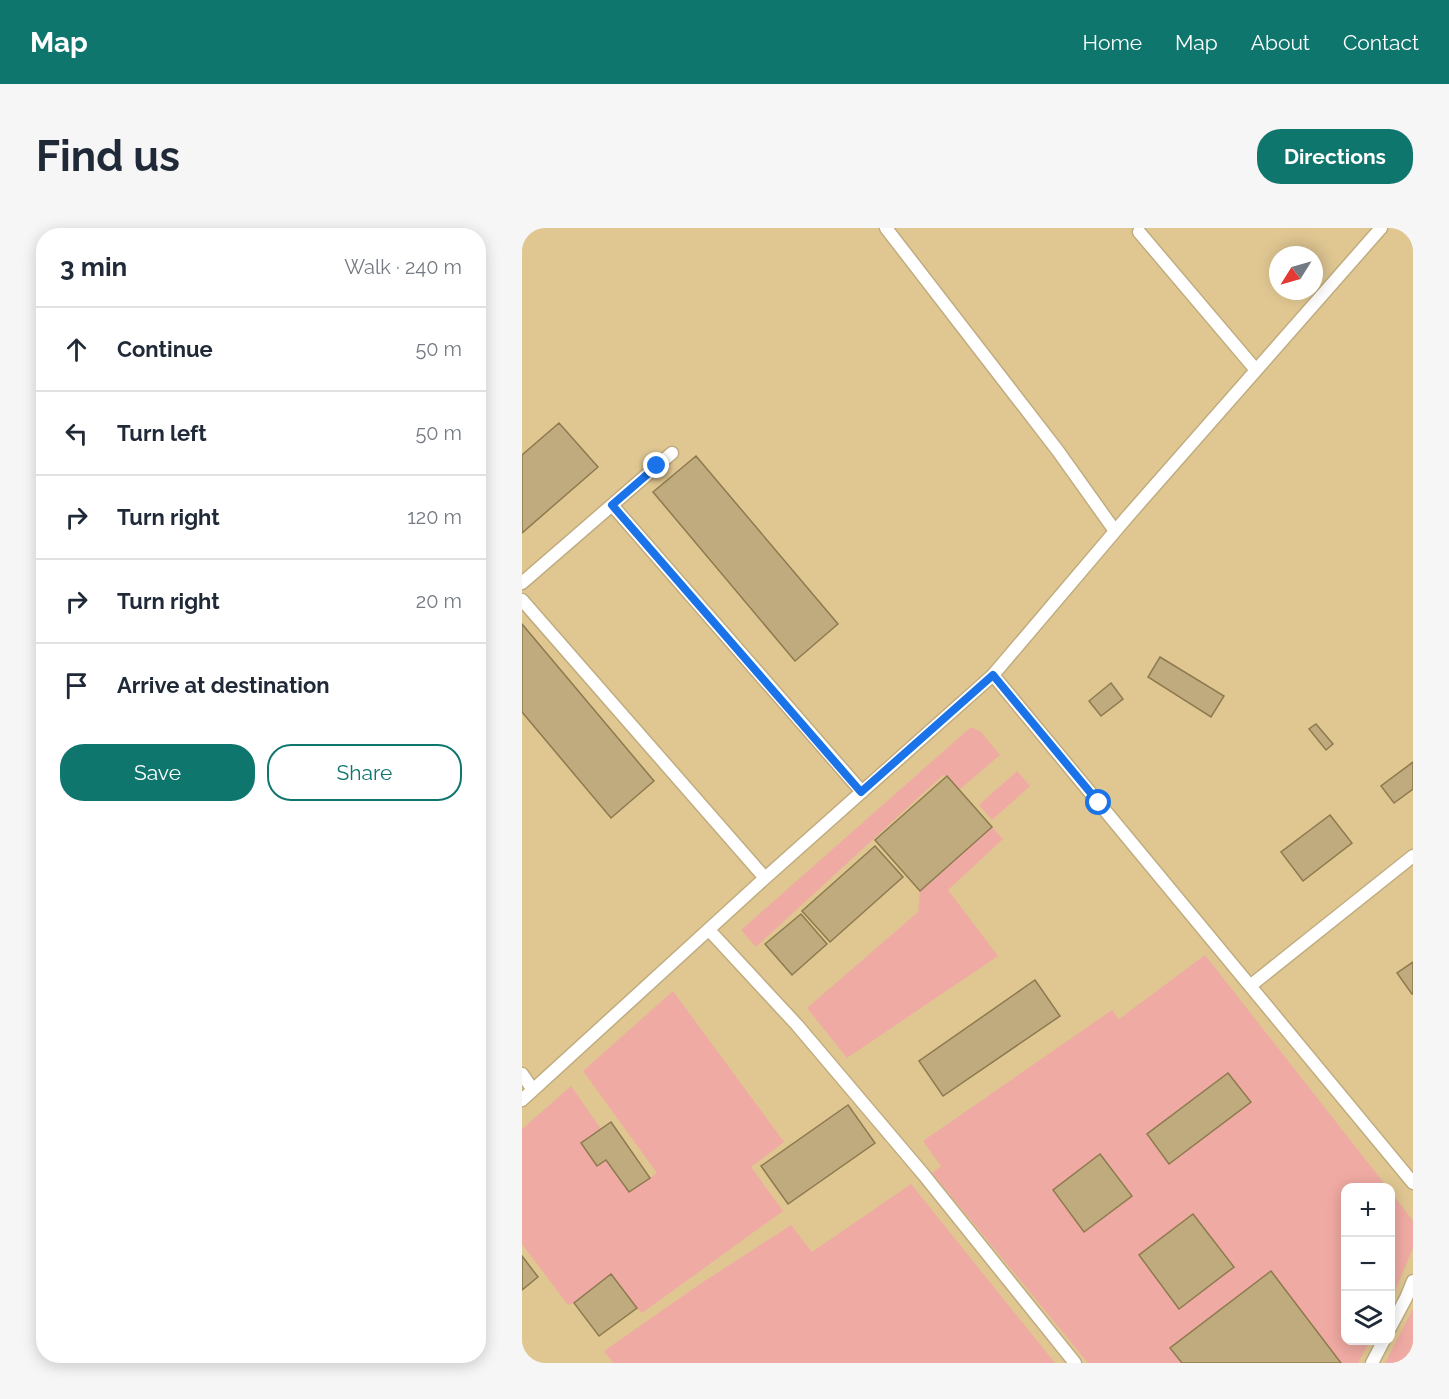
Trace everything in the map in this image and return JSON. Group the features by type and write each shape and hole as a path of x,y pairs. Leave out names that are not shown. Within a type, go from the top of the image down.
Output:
{"lane":[{"path":"886,228 1058,451 1115,531"},
{"path":"522,1100 765,878 993,675 1115,531 1382,228"},
{"path":"1139,232 1256,370"},
{"path":"522,583 672,453"},
{"path":"612,505 861,792"},
{"path":"522,600 765,878"},
{"path":"993,675 1413,1183"},
{"path":"1250,986 1413,856"},
{"path":"709,930 797,1025 924,1175 1075,1363"},
{"path":"522,1074 533,1090"},
{"path":"1395,1319 1413,1281"},
{"path":"1372,1363 1382,1345"}],"shaded area":[{"path":"522,228 1413,228 1413,1363 522,1363"},
{"path":"971,727 981,732 1000,755 959,790 947,776 943,775 756,947 741,930"},
{"path":"1017,771 1030,786 992,820 979,805"},
{"path":"992,827 1003,839 948,890 998,956 847,1058 807,1008 918,912 920,891"},
{"path":"1205,955 1384,1183 1341,1183 1341,1345 1368,1345 1358,1363 1088,1363 932,1173 941,1166 923,1141 1112,1010 1119,1019"},
{"path":"673,991 784,1142 751,1167 783,1211 642,1313 611,1275 568,1305 522,1244 522,1129 571,1086 601,1129 581,1143 597,1166 606,1160 629,1192 657,1173 583,1071"},
{"path":"911,1184 1055,1363 613,1363 604,1351 700,1284 791,1225 812,1252"},
{"path":"1395,1197 1413,1221 1413,1248 1395,1291"},
{"path":"1413,1309 1413,1363 1385,1363"}],"building":[{"path":"559,423 598,467 522,533 522,455"},
{"path":"696,456 838,624 795,661 653,492"},
{"path":"522,624 654,781 611,818 522,712"},
{"path":"1160,657 1224,696 1211,717 1148,677"},
{"path":"1111,683 1123,699 1101,716 1089,701"},
{"path":"1316,724 1333,744 1326,750 1309,729"},
{"path":"1413,762 1413,789 1394,803 1381,786"},
{"path":"947,776 992,827 920,891 875,840"},
{"path":"1330,815 1352,843 1303,881 1281,852"},
{"path":"875,846 903,877 830,942 802,911"},
{"path":"801,914 827,944 792,975 765,944"},
{"path":"1413,962 1413,994 1412,994 1397,973"},
{"path":"1035,980 1060,1016 943,1096 919,1061"},
{"path":"1228,1073 1251,1102 1169,1164 1147,1134"},
{"path":"848,1105 875,1143 788,1204 761,1166"},
{"path":"611,1122 650,1178 629,1192 606,1160 597,1166 581,1143"},
{"path":"1100,1154 1132,1196 1084,1232 1053,1190"},
{"path":"1193,1214 1234,1267 1179,1309 1139,1255"},
{"path":"522,1256 538,1277 522,1290"},
{"path":"1271,1271 1341,1363 1182,1363 1170,1348"},
{"path":"611,1274 637,1308 599,1336 574,1303"}],"route":[{"path":"657,466 612,505 861,792 993,675 1099,803"}]}
